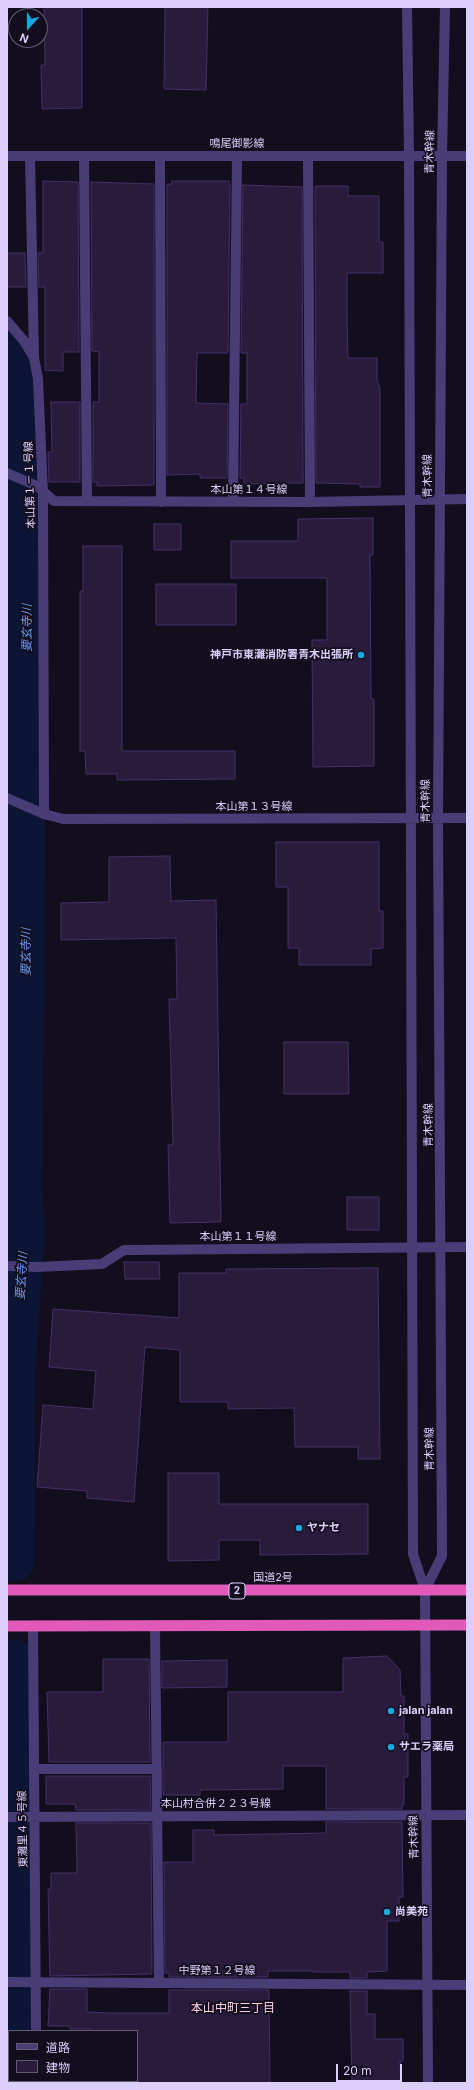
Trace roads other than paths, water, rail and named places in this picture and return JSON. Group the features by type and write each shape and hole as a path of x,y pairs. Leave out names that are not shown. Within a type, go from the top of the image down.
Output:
{"highway":[{"name":"国道2号","path":"7,1590 467,1590"},
{"path":"7,1626 467,1625"}],"street":[{"name":"青木幹線","path":"407,7 409,156 413,1554 425,1590 428,2083"},
{"name":"青木幹線","path":"425,1590 442,1556 442,1247 438,819 442,156 445,7"},
{"name":"鳴尾御影線","path":"7,156 467,156"},
{"name":"本山第１－１号線","path":"30,156 34,358 38,379 42,814"},
{"path":"84,156 87,501"},
{"path":"160,156 161,502"},
{"path":"233,501 237,156"},
{"path":"308,156 310,502"},
{"path":"7,321 24,341 34,358"},
{"name":"本山第１４号線","path":"9,474 40,490 54,501 310,502 467,499"},
{"name":"本山第１３号線","path":"10,800 42,814 64,819 467,818"},
{"name":"本山第１１号線","path":"10,1267 102,1264 124,1250 467,1247"},
{"name":"東灘里４５号線","path":"33,1626 37,1982 36,2030"},
{"path":"155,1626 159,1983"},
{"path":"34,1770 157,1769"},
{"name":"本山村合併２２３号線","path":"7,1816 467,1816"},
{"name":"中野第１２号線","path":"7,1982 467,1985"}],"waterway":[{"name":"要玄寺川","path":"7,347 23,372 28,507 23,1185 25,1238 16,1366 15,1562"},
{"name":"要玄寺川","path":"15,1659 15,2030"}],"place":[{"name":"神戸市東灘消防署青木出張所","path":"361,655"},
{"name":"ヤナセ","path":"299,1528"},
{"name":"jalan jalan","path":"391,1711"},
{"name":"サエラ薬局","path":"391,1747"},
{"name":"尚美苑","path":"387,1912"}],"district":[{"name":"本山中町三丁目","path":"233,2008"}]}
